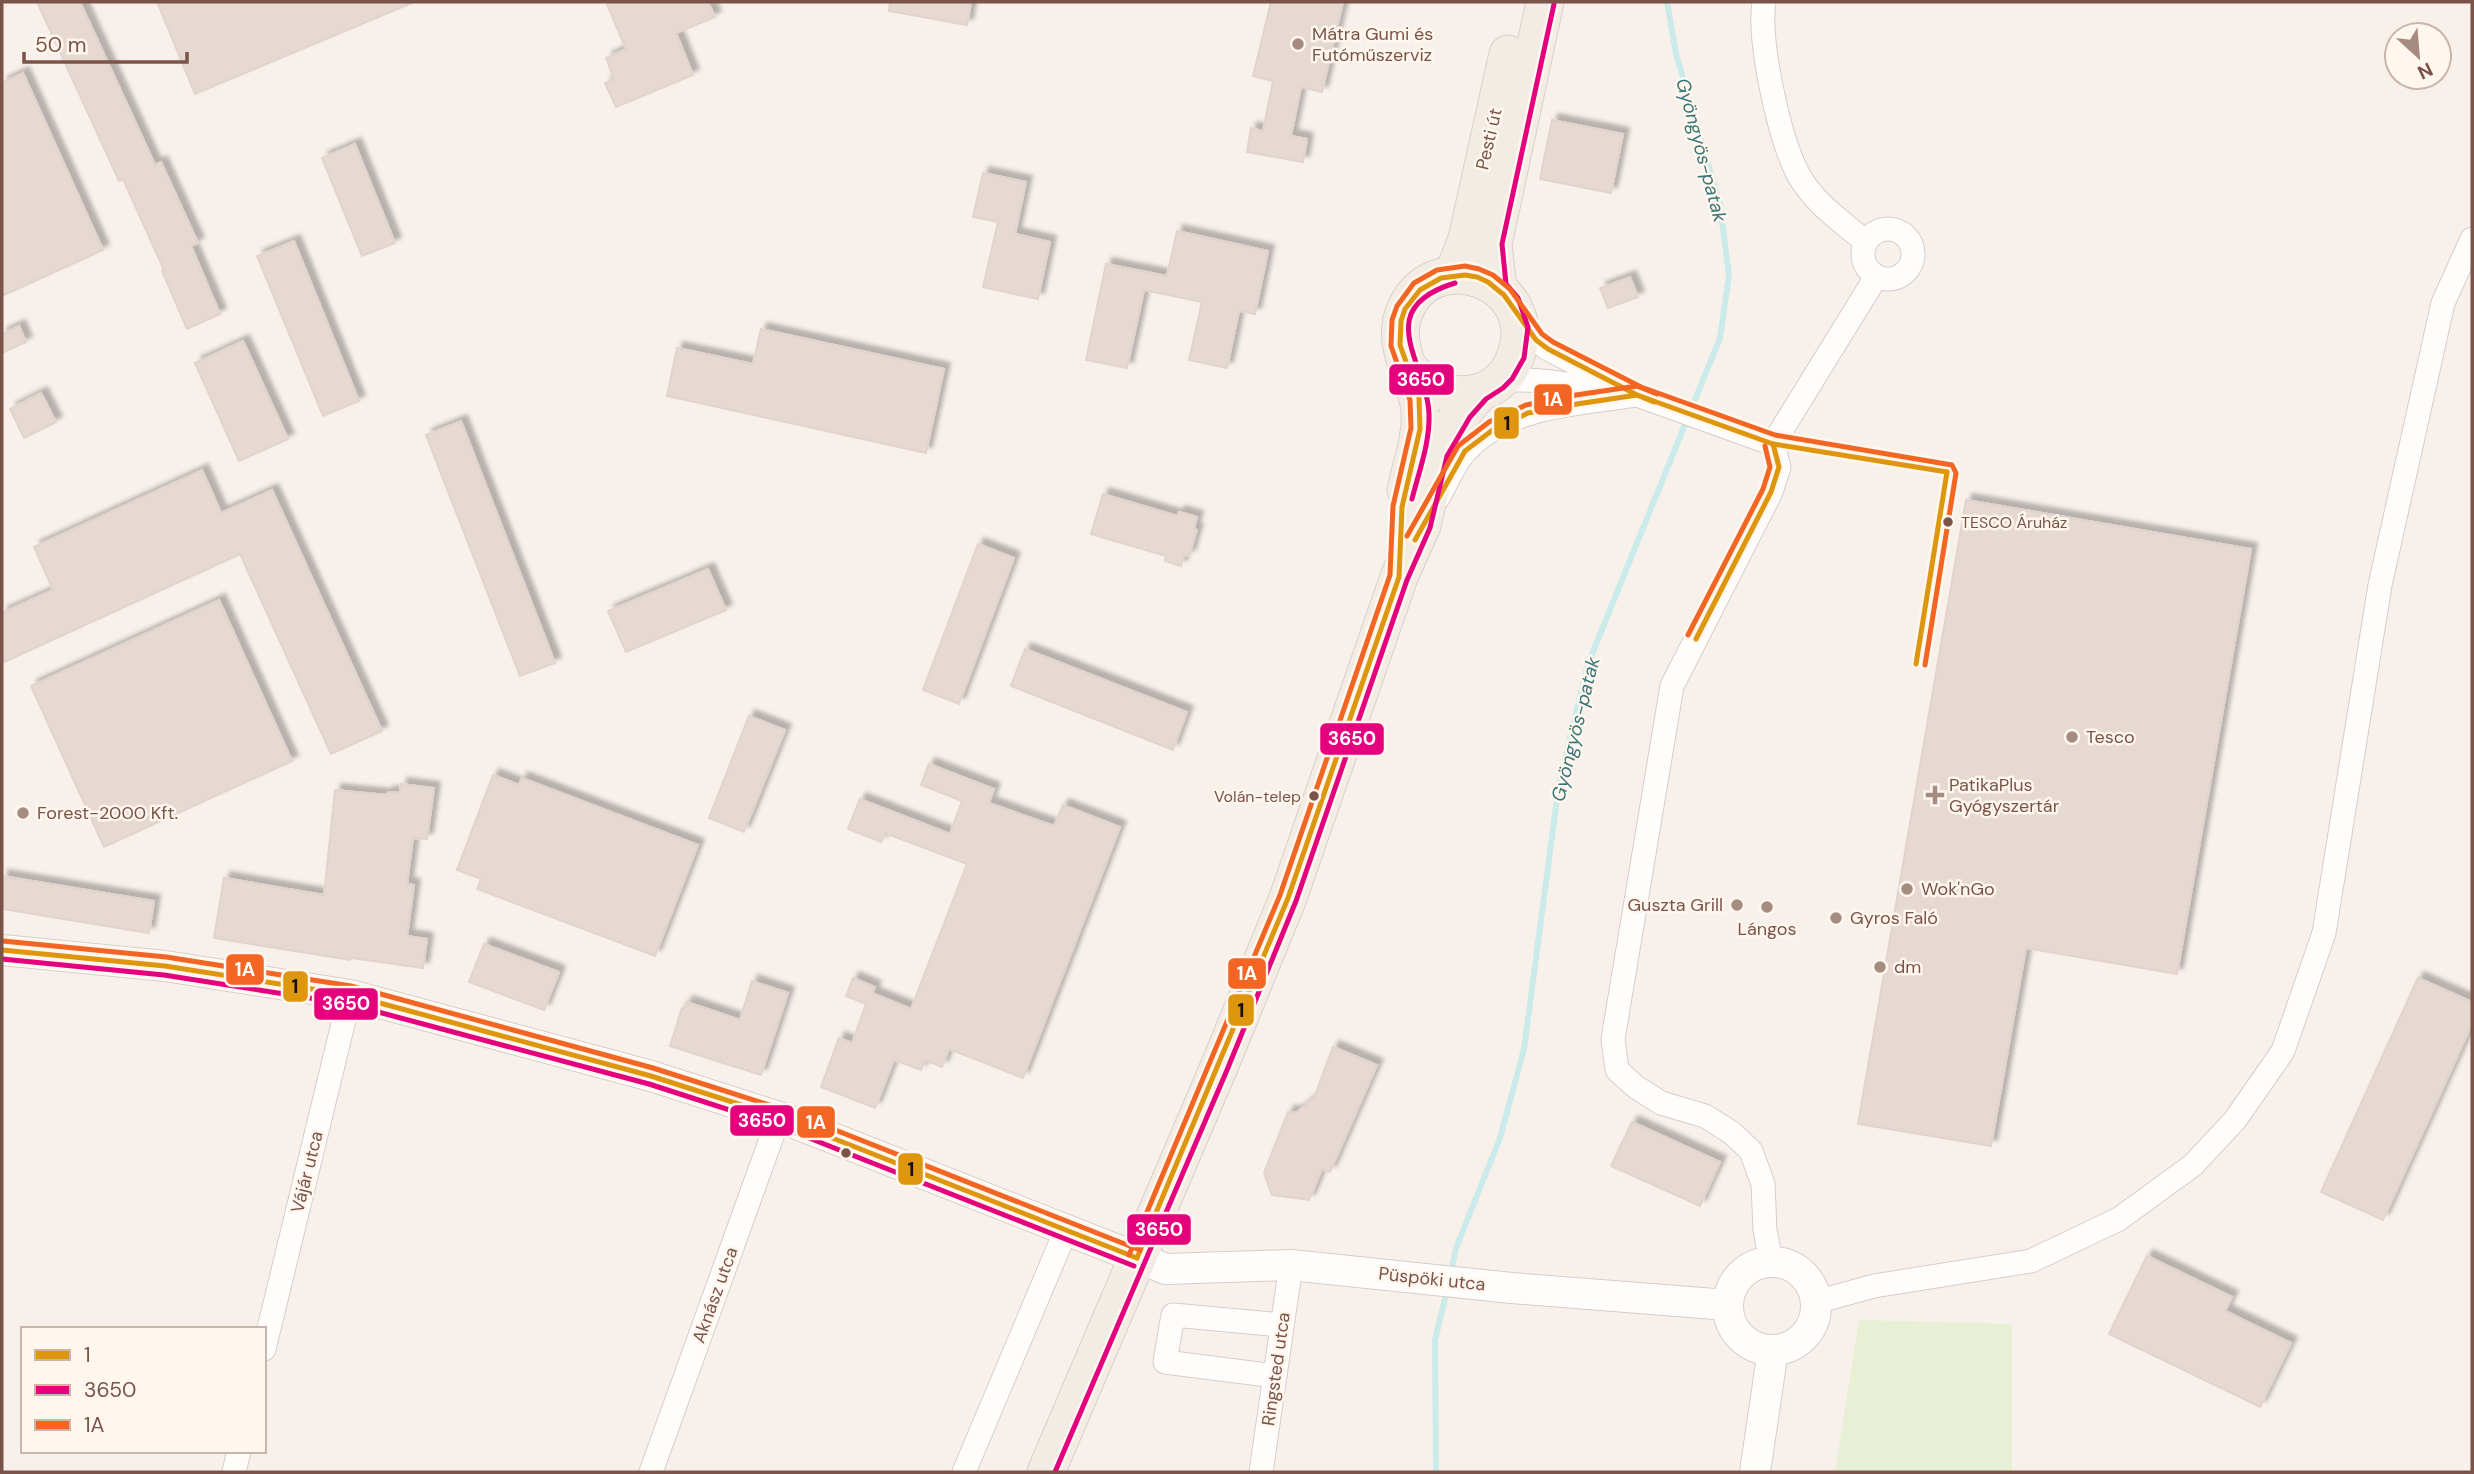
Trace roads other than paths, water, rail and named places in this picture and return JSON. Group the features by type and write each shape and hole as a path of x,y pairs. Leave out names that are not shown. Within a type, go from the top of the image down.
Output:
{"main road":[{"name":"Pesti út","path":"1399,577 1402,507 1420,429 1419,398 1400,345 1401,321 1411,299 1429,283 1453,275 1466,239 1519,2"},
{"name":"Pesti út","path":"1046,1472 1288,898 1399,577 1422,525 1439,453 1454,423 1489,386 1506,373 1516,355 1520,328 1507,301 1493,244 1545,2"},
{"path":"1453,275 1477,277 1507,301"},
{"path":"1409,368 1426,385 1436,390 1459,395 1489,386"}],"street":[{"path":"1764,2 1762,13 1770,75 1780,126 1798,174 1821,204 1866,242"},
{"path":"1894,230 1908,239 1913,247 1912,264 1902,276 1889,280 1876,277 1866,268 1863,248 1875,233 1894,230"},
{"path":"1816,1302 1874,1286 2031,1261 2119,1219 2193,1165 2235,1120 2283,1051 2324,933 2380,585 2443,303 2472,239"},
{"path":"1771,1262 1765,1230 1763,1184 1751,1151 1732,1133 1705,1116 1661,1103 1636,1087 1616,1070 1614,1040 1672,686 1771,492 1779,467 1773,444 1876,277"},
{"path":"1507,301 1536,340 1548,349 1644,398 1724,429 1773,444"},
{"path":"1489,386 1519,379 1544,380 1644,398"},
{"path":"1422,525 1465,451 1494,429 1528,413 1644,398"},
{"name":"Püspöki utca","path":"2,950 164,966 350,995 650,1076 779,1117 1167,1269 1291,1265 1728,1305"},
{"name":"Vájár utca","path":"266,1341 350,995"},
{"name":"Aknász utca","path":"651,1472 779,1117"},
{"path":"964,1472 1066,1230"},
{"path":"1771,1262 1784,1263 1800,1271 1814,1292 1816,1302 1814,1321 1807,1333 1791,1346 1773,1350 1755,1347 1745,1341 1736,1331 1728,1305 1735,1281 1742,1273 1756,1265 1771,1262"},
{"name":"Ringsted utca","path":"1261,1472 1291,1265"},
{"path":"1275,1376 1165,1362 1173,1315 1282,1325"},
{"path":"1755,1472 1773,1350"},
{"path":"234,1472 239,1453"}],"waterway":[{"name":"Gyöngyös-patak","path":"1451,1273 1456,1248 1500,1138 1524,1049 1559,784 1588,664 1720,338 1729,275 1720,205 1676,54 1667,2"},
{"name":"Gyöngyös-patak","path":"1436,1472 1435,1340 1447,1290"}],"place":[{"name":"Mátra Gumi és Futóműszerviz","path":"1298,44"},
{"name":"TESCO Áruház","path":"1948,522"},
{"name":"Tesco","path":"2072,737"},
{"name":"PatikaPlus Gyógyszertár","path":"1935,795"},
{"name":"Volán-telep","path":"1314,796"},
{"name":"Forest-2000 Kft.","path":"23,813"},
{"name":"Wok'nGo","path":"1907,889"},
{"name":"Guszta Grill","path":"1737,905"},
{"name":"Lángos","path":"1767,907"},
{"name":"Gyros Faló","path":"1836,918"},
{"name":"dm","path":"1880,967"}]}
